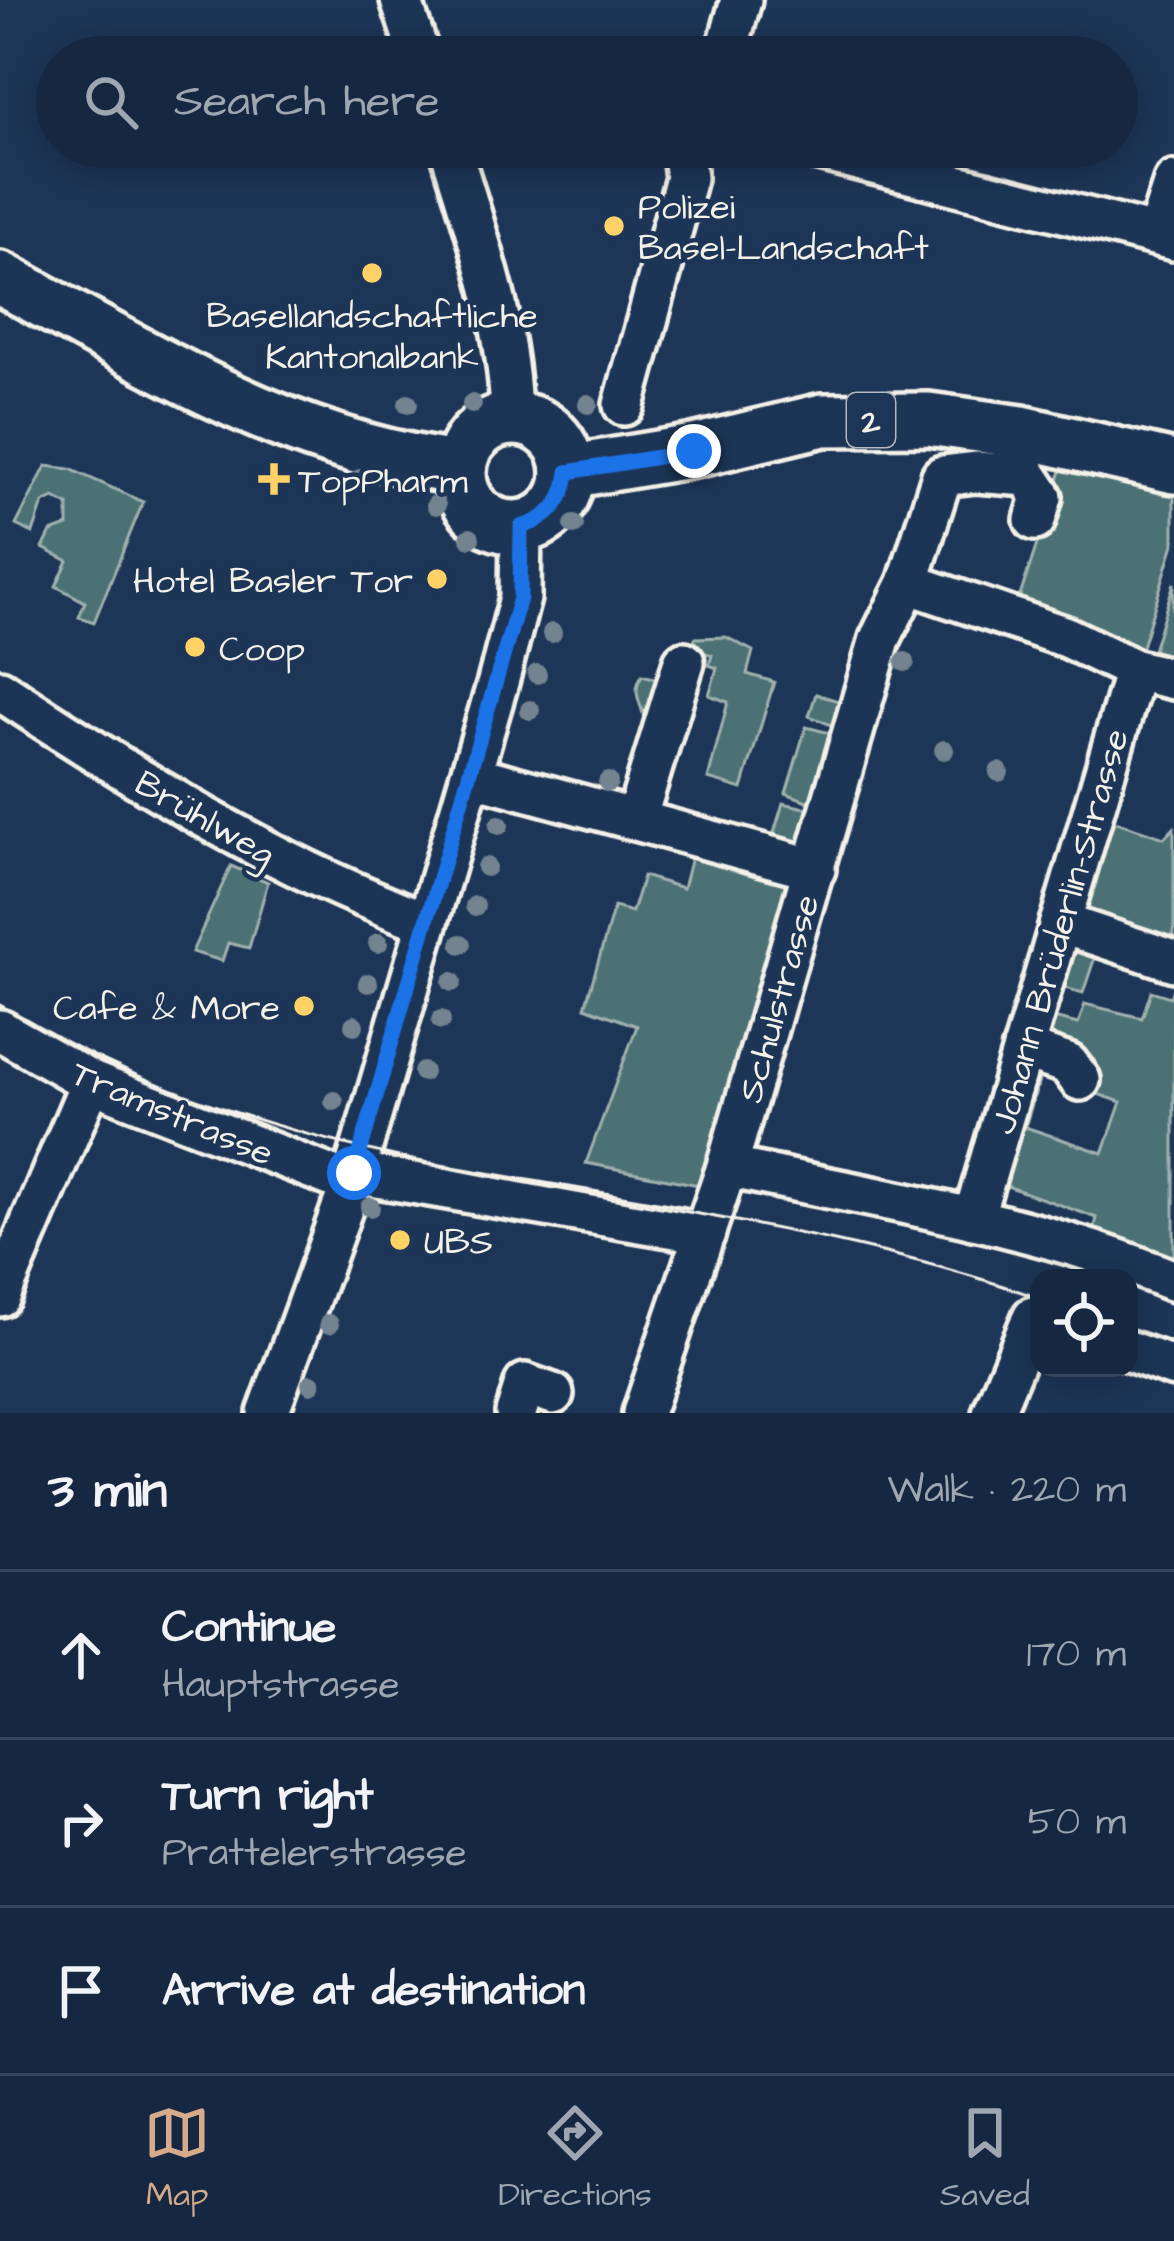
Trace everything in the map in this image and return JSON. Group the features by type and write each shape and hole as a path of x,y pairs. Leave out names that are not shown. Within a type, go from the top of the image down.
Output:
{"main road":[{"path":"0,278 239,406 308,435 388,458 460,468"},
{"path":"512,419 544,428 566,456 568,472 560,502 536,523 521,527 505,527 476,512 466,499 460,468 464,453 483,429 512,419"},
{"name":"2","path":"568,472 694,451 823,420 928,419 1022,432 1174,466"}],"street":[{"path":"400,0 413,36"},
{"path":"731,36 741,0"},
{"path":"456,168 489,274 510,379 512,419"},
{"path":"624,405 686,178 685,168"},
{"path":"891,168 1166,237 1174,182"},
{"name":"Schulstrasse","path":"644,1413 727,1167 880,639 908,583 942,476 976,472 1028,476 1042,497 1035,520"},
{"path":"268,1413 352,1178 424,921 471,775 520,598 521,527"},
{"name":"Johann Brüderlin-Strasse","path":"908,583 1066,637 1155,675 1060,923 974,1220"},
{"path":"636,820 684,662"},
{"name":"Brühlweg","path":"0,690 100,756 302,872 424,921"},
{"path":"471,775 814,869"},
{"path":"1060,923 1174,961"},
{"name":"Tramstrasse","path":"0,1030 91,1082 352,1178 705,1233"},
{"path":"1023,1049 1068,1064 1080,1080"},
{"path":"0,1296 91,1082"},
{"path":"727,1167 974,1220 1127,1261 1174,1280"},
{"path":"993,1413 1030,1331"},
{"path":"1138,1354 1174,1367"},
{"path":"516,1413 525,1384 553,1394"}],"green space":[{"path":"1063,465 1174,494 1174,544 1140,653 1016,608"},
{"path":"46,466 70,469 143,502 94,622 79,617 85,602 56,586 68,561 43,548 51,532 68,526 68,505 54,498 43,503 33,533 16,525"},
{"path":"1174,583 1171,656 1153,650"},
{"path":"726,637 753,651 747,674 774,682 742,789 708,779 728,702 709,695 717,668 709,665 712,655 692,649 695,638"},
{"path":"661,667 672,670 625,788 644,729 639,682 642,675 658,679"},
{"path":"816,694 848,704 843,730 809,716"},
{"path":"806,727 842,736 820,806 786,793"},
{"path":"783,803 819,811 798,845 771,843"},
{"path":"1105,818 1164,838 1174,828 1174,952 1086,922 1078,898"},
{"path":"704,851 789,880 793,887 704,1186 586,1163 637,1026 585,1007 614,907 632,912 643,876 683,888 691,857 699,861"},
{"path":"231,866 268,882 249,948 228,943 222,961 192,952"},
{"path":"1067,943 1158,965 1156,977 1095,957 1083,993 1057,986"},
{"path":"1174,987 1174,1263 1093,1234 1097,1218 990,1180 1027,1075 1041,1075 1025,1127 1103,1153 1121,1102 1086,1090 1094,1060 1033,1038 1041,1015 1078,1024 1085,1004 1142,1018 1151,991 1170,997"}],"tram line":[{"path":"0,1005 122,1069 249,1117 379,1152 909,1259 1030,1295"},
{"path":"1138,1332 1174,1345"}],"place":[{"name":"Polizei Basel-Landschaft","path":"614,226"},
{"name":"Basellandschaftliche Kantonalbank","path":"372,273"},
{"name":"TopPharm","path":"274,479"},
{"name":"Hotel Basler Tor","path":"437,579"},
{"name":"Coop","path":"195,647"},
{"name":"Cafe & More","path":"304,1006"},
{"name":"UBS","path":"400,1240"}],"route":[{"path":"354,1173 520,598 521,527 536,523 560,502 568,472 694,451"}]}
